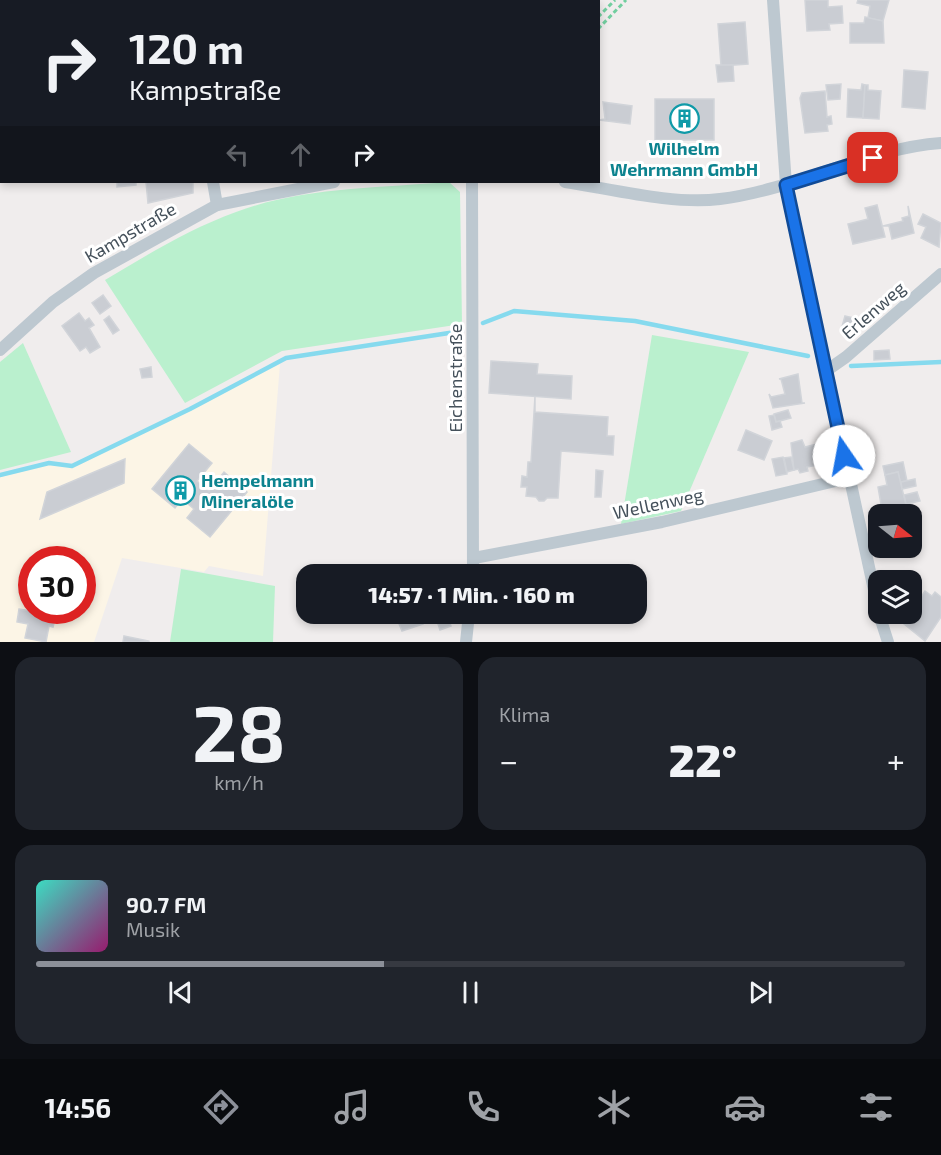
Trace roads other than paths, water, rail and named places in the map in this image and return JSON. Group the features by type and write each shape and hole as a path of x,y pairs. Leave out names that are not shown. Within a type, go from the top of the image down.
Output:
{"street":[{"path":"773,0 786,185 869,570"},
{"path":"572,183 676,198 718,200 786,185 916,144 941,143"},
{"path":"213,183 217,205"},
{"name":"Kampstraße","path":"0,350 53,302 94,273 217,205 329,183"},
{"name":"Eichenstraße","path":"472,183 474,564"},
{"name":"Erlenweg","path":"826,371 846,357 941,274"},
{"name":"Wellenweg","path":"474,558 662,522 848,478"},
{"path":"466,642 468,624"},
{"path":"882,624 888,642"}],"waterway":[{"path":"483,323 514,311 635,321 808,356"},
{"path":"0,475 49,463 72,466 190,409 286,358 462,331"},
{"path":"851,366 941,362"}],"place":[{"name":"Wilhelm Wehrmann GmbH","path":"684,119"},
{"name":"Hempelmann Mineralöle","path":"180,490"}]}
